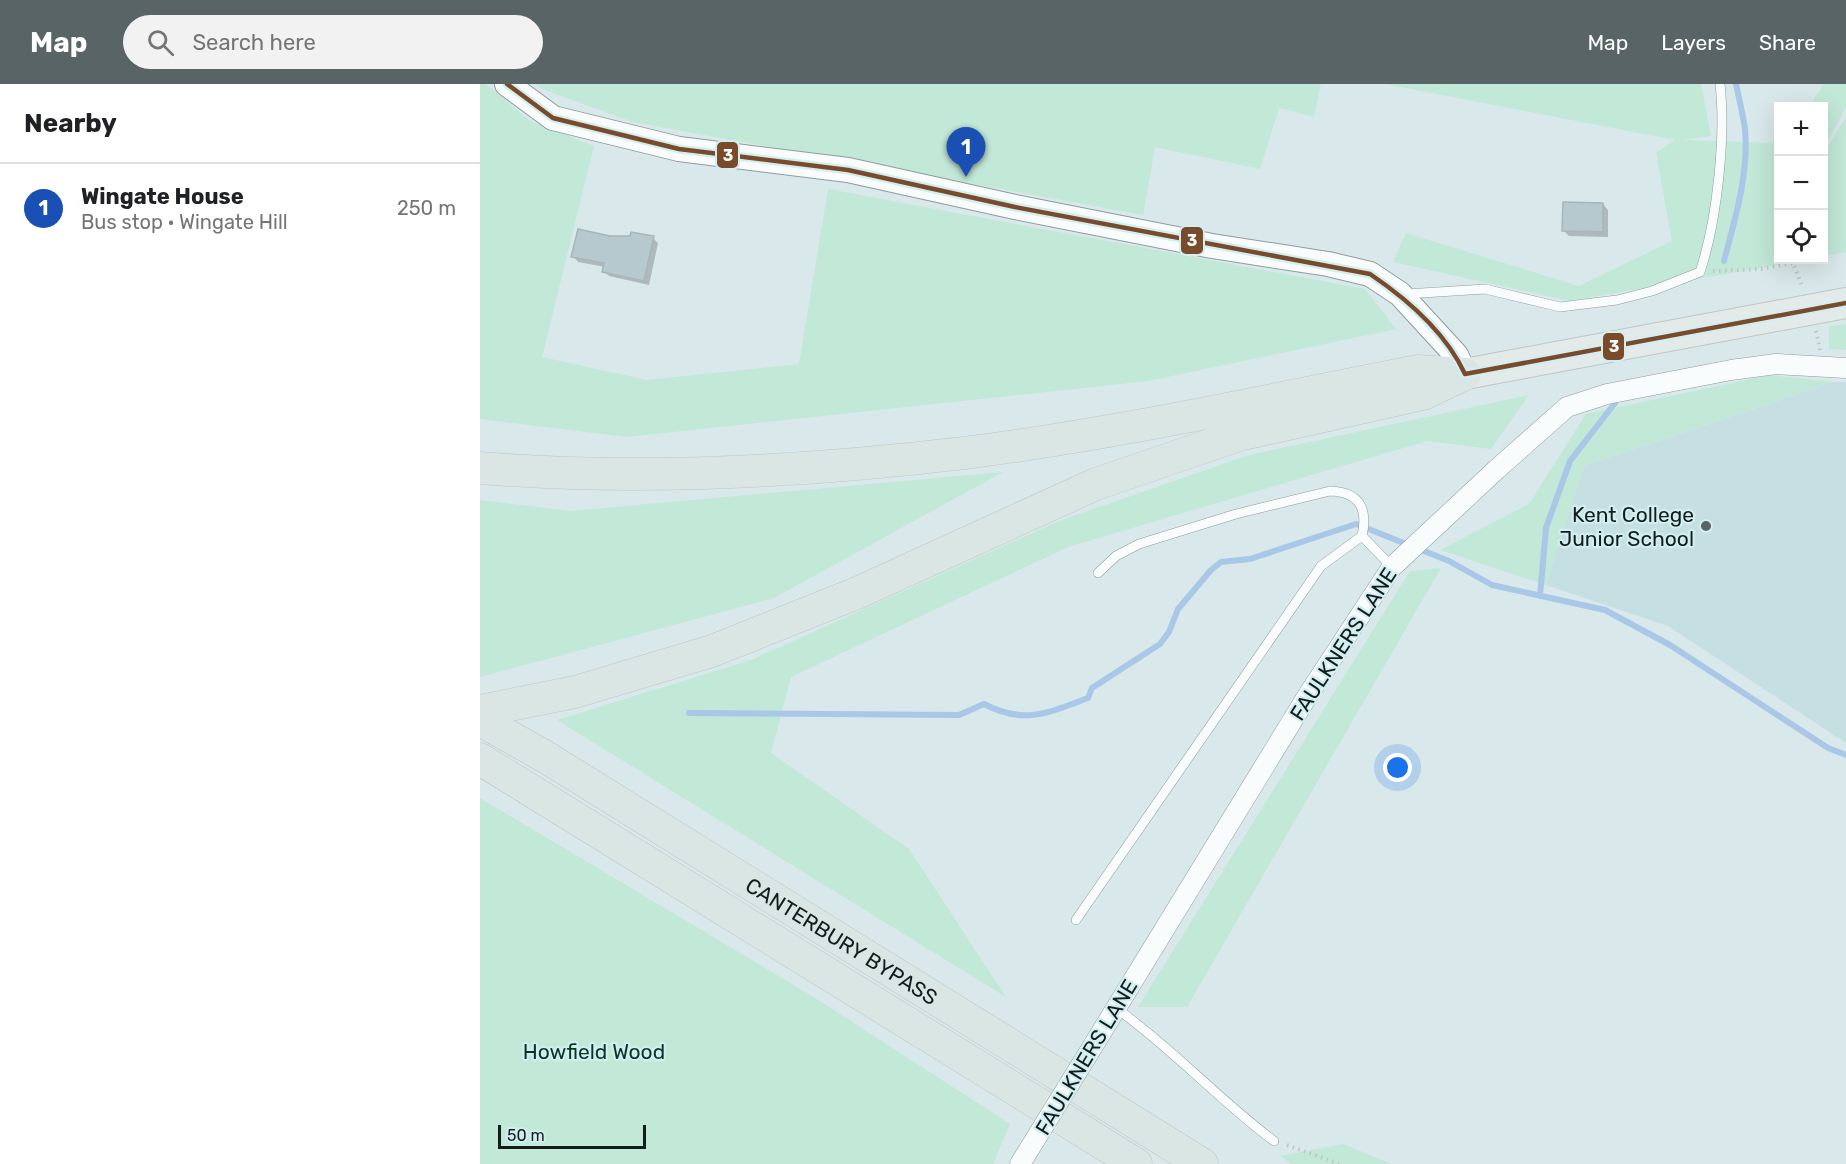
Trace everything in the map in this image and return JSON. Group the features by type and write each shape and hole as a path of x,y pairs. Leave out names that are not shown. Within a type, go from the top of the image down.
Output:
{"highway":[{"path":"480,468 558,473 687,474 896,460 966,453 1122,428 1418,371 1465,374"},
{"path":"480,711 594,687 712,651 857,593 1096,484 1239,435 1423,394 1465,374"},
{"name":"CANTERBURY BYPASS","path":"480,720 544,756 1202,1164"},
{"name":"CANTERBURY BYPASS","path":"490,764 1136,1164"}],"main road":[{"path":"1465,374 1846,303"}],"street":[{"path":"507,84 553,118 668,146 848,170 1189,241 1328,264 1370,274 1401,294 1456,355 1465,374"},
{"name":"FAULKNERS LANE","path":"1020,1164 1308,695 1397,562 1567,407 1607,394 1731,370 1776,364 1846,368"}],"lane":[{"path":"1401,294 1485,289 1560,307 1617,300 1652,291 1700,272 1706,253 1719,156 1722,106 1720,84"},
{"path":"1076,920 1321,566 1362,535 1365,523 1364,514 1354,498 1344,492 1330,491 1236,514 1139,544 1116,556 1098,573"},
{"path":"1362,535 1397,562"},
{"path":"1116,1008 1144,1028 1242,1117 1274,1141"}],"path":[{"path":"1274,1141 1339,1164"}],"shaded area":[{"name":"Kent College Junior School","path":"1834,382 1846,382 1846,743 1668,626 1546,585 1584,466"}],"green space":[{"path":"480,84 486,84 530,121 594,146 542,357 647,380 799,364 828,189 1365,289 1396,329 1148,381 627,437 480,419"},
{"path":"536,84 1321,84 1314,117 1279,108 1260,169 1155,147 1143,215 633,122 542,89"},
{"path":"1385,84 1701,84 1711,136 1682,140 1774,143 1774,264 1783,264 1570,301 1393,262 1406,233 1579,286 1672,241 1656,153 1675,140"},
{"path":"1824,84 1846,84 1846,107 1828,141 1828,102 1812,102"},
{"path":"1846,117 1846,252 1828,255 1828,156 1828,146"},
{"path":"1846,324 1846,350 1829,349 1829,326"},
{"path":"1770,375 1834,382 1584,466 1546,585 1440,550 1529,504 1586,414"},
{"path":"1529,395 1491,449 1427,441 1068,547 791,677 771,753 909,849 1006,997 557,720 751,660 1059,521 1249,455"},
{"path":"1003,472 774,598 480,677 480,500 570,511"},
{"path":"1441,568 1187,1007 1138,1007 1410,571"},
{"name":"Howfield Wood","path":"480,798 812,996 1010,1124 993,1164 480,1164"},
{"path":"1343,1144 1392,1164 1291,1164 1280,1156"}],"building":[{"path":"1563,202 1603,203 1603,232 1562,231"},
{"path":"578,229 610,236 630,236 631,232 654,236 644,281 602,272 604,263 571,257"}],"waterway":[{"path":"1724,261 1740,196 1745,163 1745,129 1736,84"},
{"path":"1540,596 1546,528 1570,461 1615,403"},
{"path":"689,713 959,715 984,704 1012,714 1048,712 1088,698 1092,688 1160,644 1169,632 1178,609 1211,570 1221,562 1250,559 1356,524 1449,561 1492,585 1605,610 1670,645 1828,748 1846,755"}],"transit line":[{"name":"3","path":"507,84 553,118 679,149 848,170 1015,207 1370,274 1398,294 1424,318 1447,345 1465,374 1846,303"}],"place":[{"name":"Wingate House","path":"966,177"},
{"name":"Kent College Junior School","path":"1706,526"}]}
